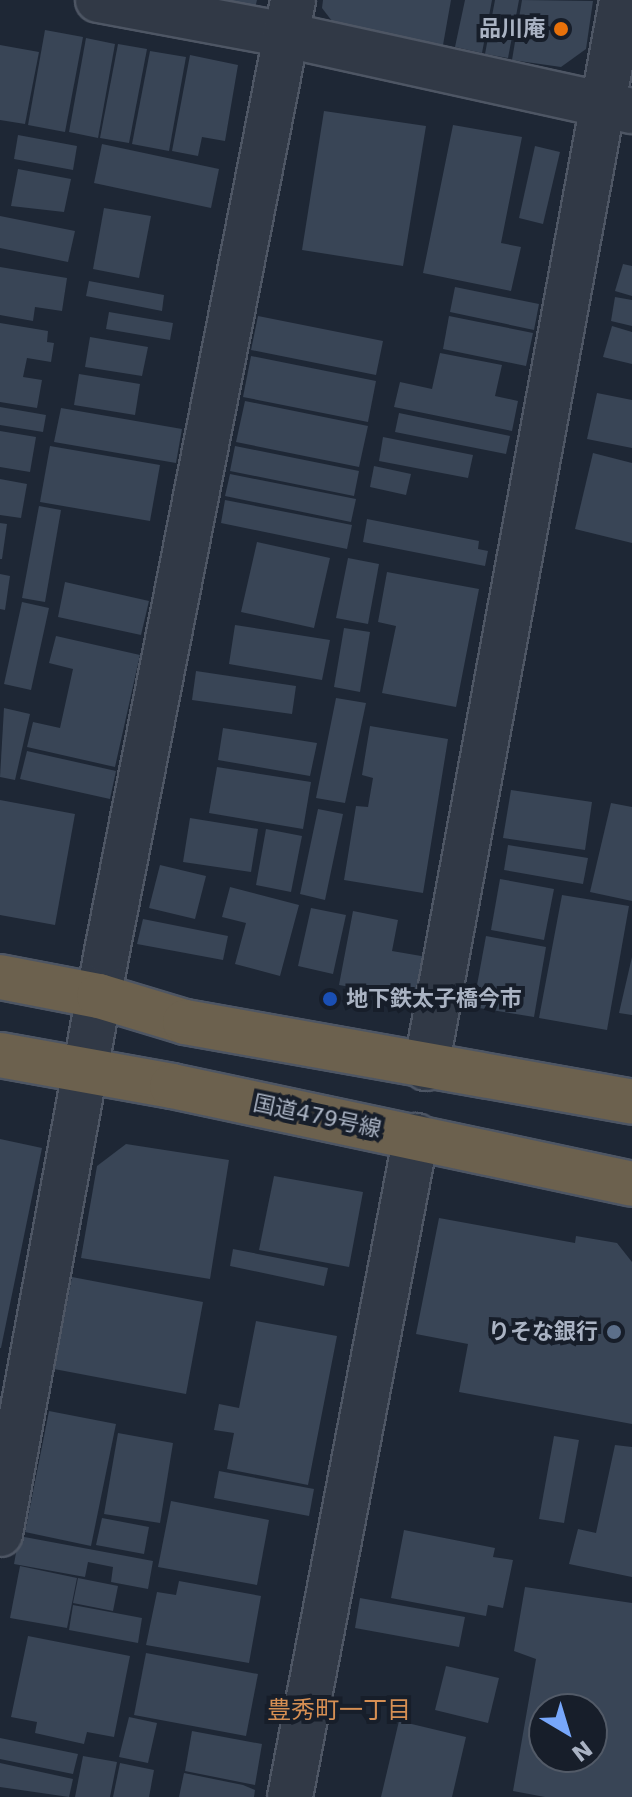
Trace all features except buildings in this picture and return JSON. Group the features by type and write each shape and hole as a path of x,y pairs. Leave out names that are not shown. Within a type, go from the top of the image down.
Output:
{"highway":[{"path":"0,977 99,996 185,1022 426,1068 632,1102"},
{"name":"国道479号線","path":"0,1055 416,1136 632,1184"}],"street":[{"path":"98,0 290,17 616,106"},
{"path":"426,1068 616,106 622,0"},
{"path":"1,1528 84,1071 290,17"},
{"path":"290,1797 416,1136"}],"place":[{"name":"品川庵","path":"561,29"},
{"name":"地下鉄太子橋今市","path":"330,999"},
{"name":"りそな銀行","path":"614,1332"}],"district":[{"name":"豊秀町一丁目","path":"339,1711"}]}
